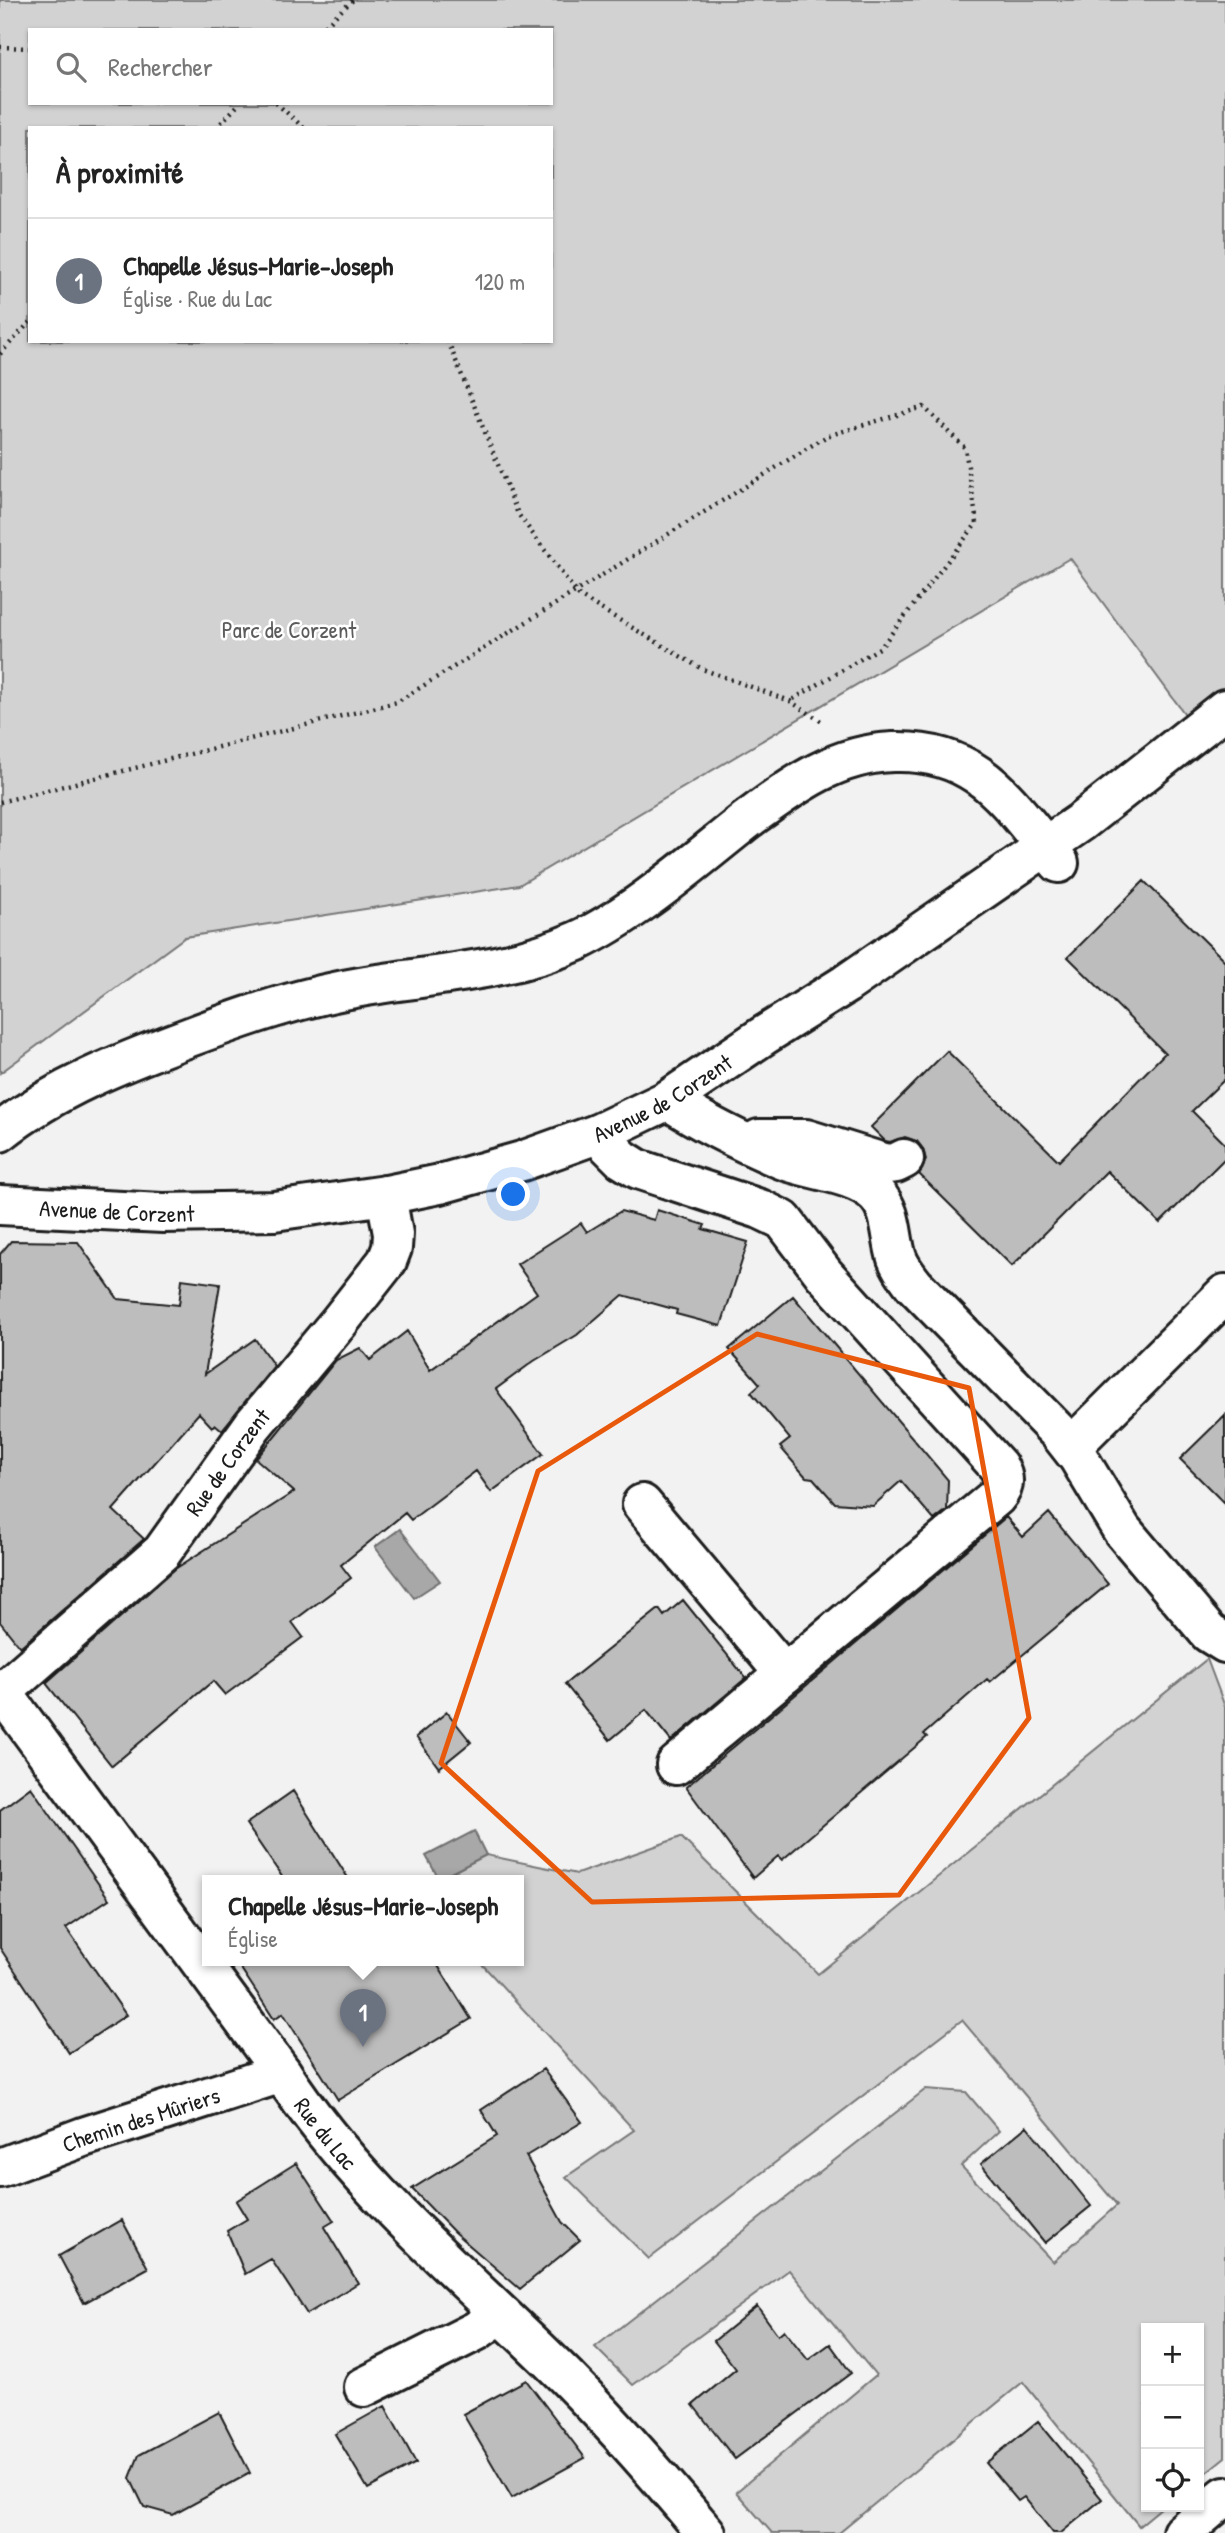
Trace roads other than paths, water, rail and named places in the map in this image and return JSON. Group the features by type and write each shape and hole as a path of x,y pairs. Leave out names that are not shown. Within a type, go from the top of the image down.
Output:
{"street":[{"name":"Avenue de Corzent","path":"0,1205 163,1213 274,1211 386,1195 440,1184 522,1161 597,1134 668,1100 763,1036 1052,855 1081,822 1225,709"},
{"path":"0,1132 23,1113 88,1077 256,1012 327,993 499,967 577,940 638,904 794,786 820,770 859,756 913,753 947,759 963,766 978,774 1009,801 1052,855"},
{"path":"668,1100 701,1123 739,1140 793,1163 852,1180 871,1189 888,1211 898,1259 908,1277 1070,1447 1122,1530 1209,1633 1225,1643"},
{"path":"597,1134 622,1159 638,1169 760,1209 783,1220 824,1274 1002,1472 1004,1485 996,1497 676,1765"},
{"path":"739,1140 794,1137 824,1143 887,1164 904,1159"},
{"name":"Rue de Corzent","path":"1,1691 151,1564 168,1545 253,1425 387,1261 393,1234 386,1195"},
{"path":"1070,1447 1225,1294"},
{"path":"642,1504 785,1674"},
{"name":"Rue du Lac","path":"1,1691 202,1964"},
{"name":"Rue du Lac","path":"203,1966 314,2121 409,2227 551,2361 632,2446 706,2533"},
{"name":"Chemin des Mûriers","path":"0,2168 83,2137 282,2073"},
{"path":"364,2387 476,2331 500,2314"},
{"path":"1182,2533 1225,2496"}],"place":[{"name":"Chapelle Jésus-Marie-Joseph","path":"363,2047"}],"park label":[{"name":"Parc de Corzent","path":"289,629"}]}
